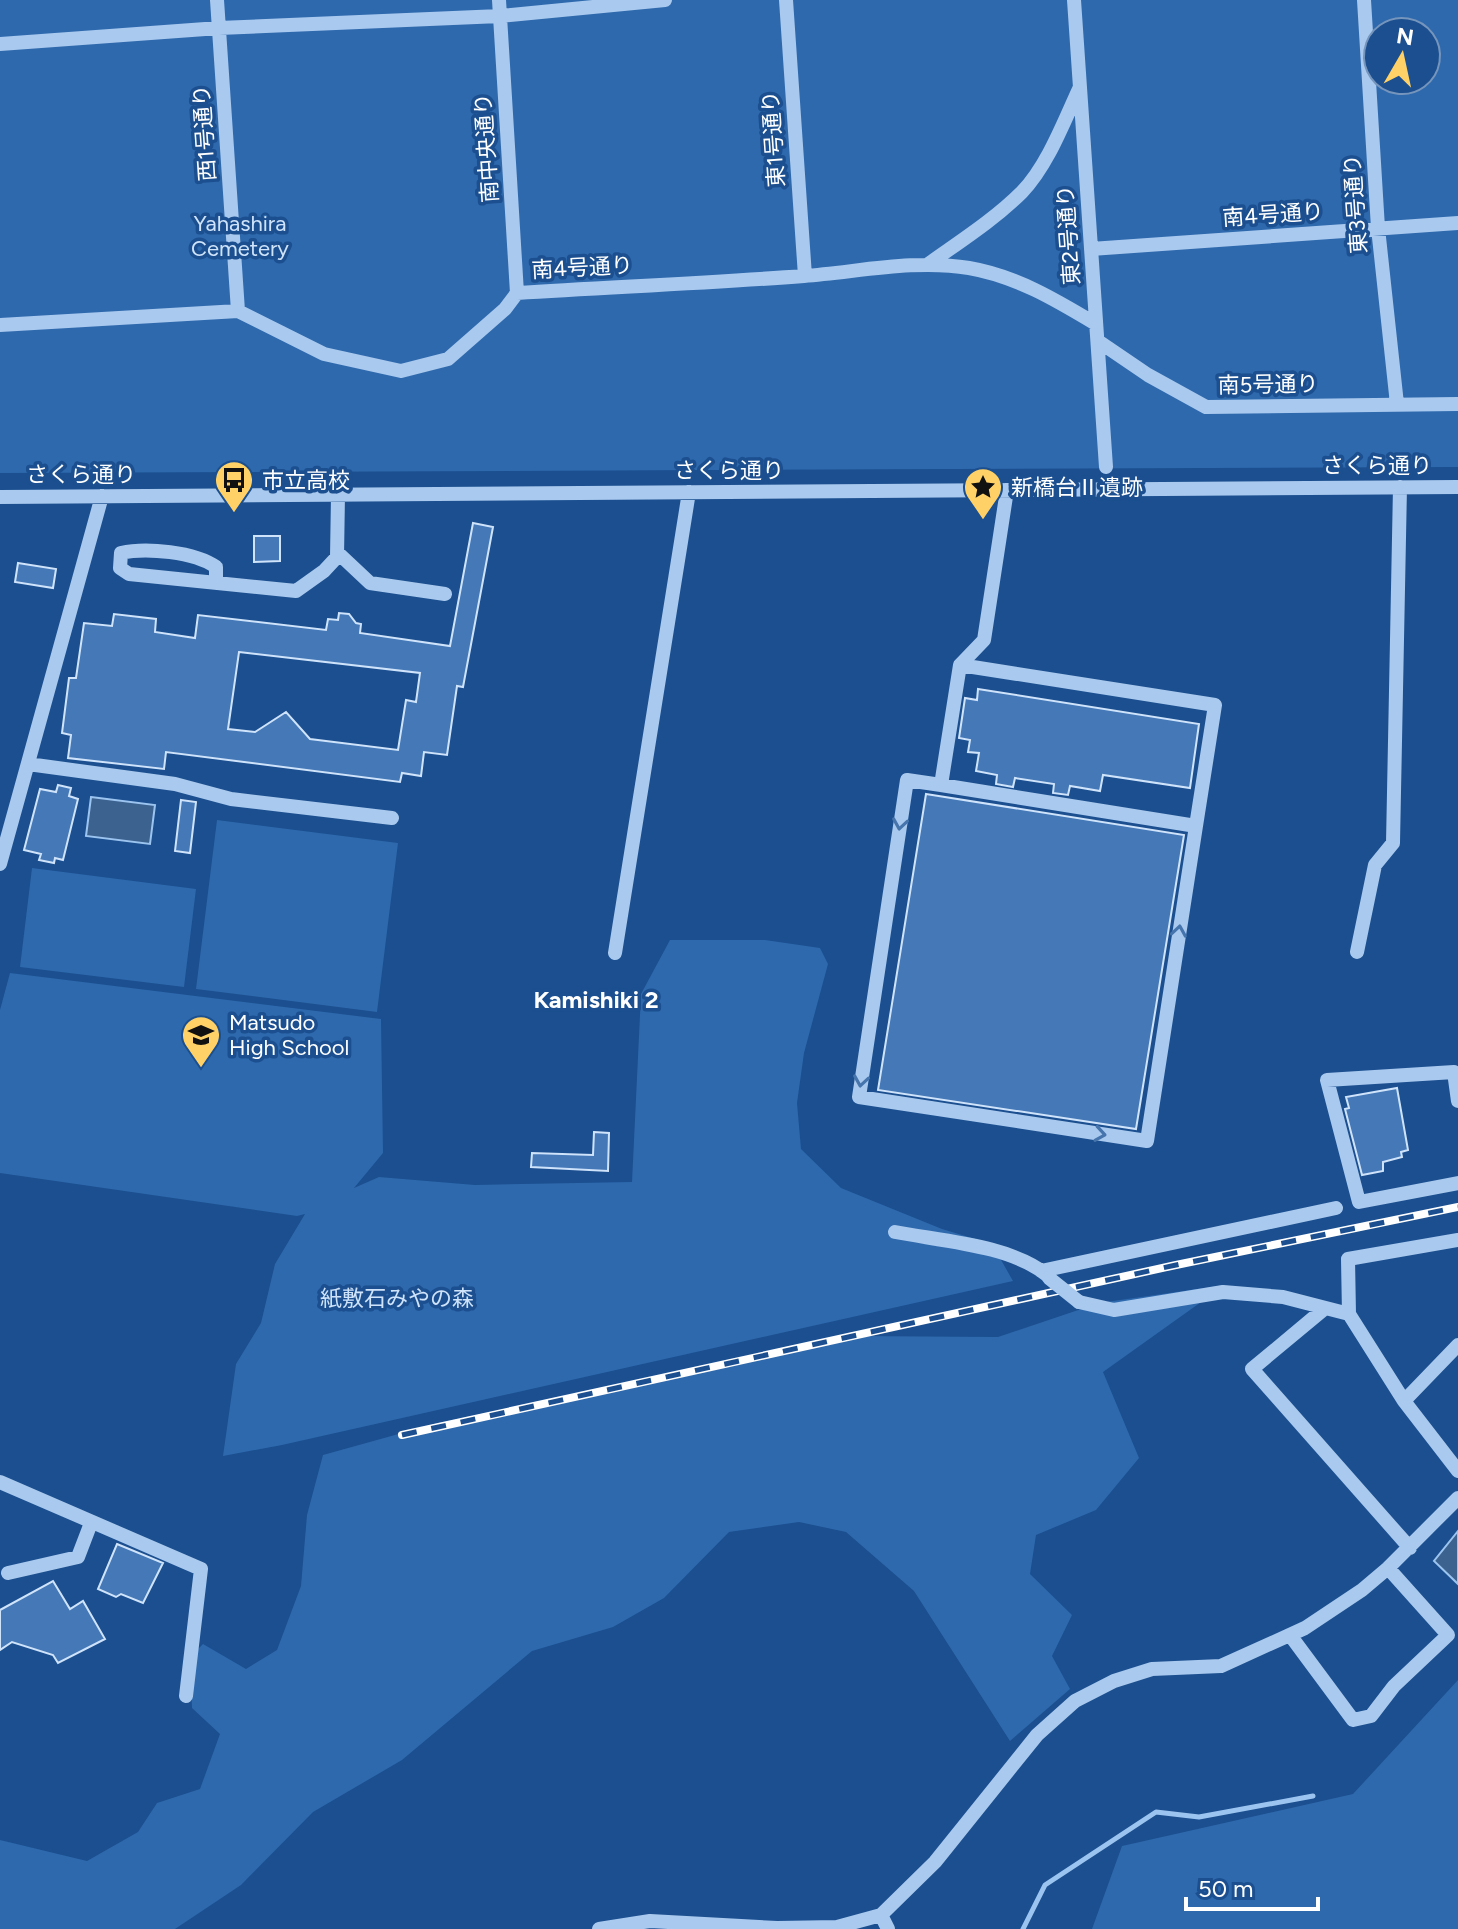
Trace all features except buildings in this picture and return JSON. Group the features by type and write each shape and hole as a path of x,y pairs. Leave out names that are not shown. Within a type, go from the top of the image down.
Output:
{"street":[{"name":"西1号通り","path":"217,0 238,311"},
{"name":"南中央通り","path":"499,0 517,293"},
{"path":"0,44 219,28 500,16 665,0"},
{"name":"東1号通り","path":"786,0 805,276"},
{"name":"東2号通り","path":"1074,0 1106,467"},
{"name":"東3号通り","path":"1364,0 1378,228 1397,404"},
{"path":"927,265 1024,190 1046,156 1080,86"},
{"name":"南4号通り","path":"1091,249 1458,223"},
{"name":"南4号通り","path":"0,325 238,311 324,354 401,371 448,359 505,309 517,293 805,276 927,265 968,268 1007,277 1041,292 1096,324"},
{"name":"南5号通り","path":"1098,341 1148,375 1206,407 1458,404"},
{"path":"1357,952 1375,865 1393,843 1400,487"},
{"name":"さくら通り","path":"0,497 1458,487"},
{"path":"941,785 960,665 984,640 1007,490"},
{"path":"615,953 689,492"},
{"path":"216,583 216,567 203,558 137,549 121,553 120,568 129,574 216,583 296,591 324,571 337,557 338,495"},
{"path":"0,864 102,496"},
{"path":"337,552 370,583 445,594"},
{"path":"960,665 1215,705 1147,1141 859,1097 907,780 1196,826"},
{"path":"28,764 175,784 231,799 392,818"},
{"path":"1458,1101 1454,1072 1327,1080 1359,1202 1458,1183"},
{"path":"1045,1274 1336,1208"},
{"path":"895,1232 979,1247 1022,1259 1079,1302 1114,1310 1223,1292 1283,1297 1349,1314"},
{"path":"1458,1240 1348,1259 1349,1314 1404,1401 1458,1471"},
{"path":"1324,1309 1252,1369 1410,1548"},
{"path":"1404,1401 1458,1345"},
{"path":"0,1482 201,1569 186,1696"},
{"path":"599,1929 650,1921 777,1929 885,1922 1037,1735 1075,1701 1114,1681 1152,1669 1221,1666 1305,1628 1362,1590 1388,1568 1458,1498"},
{"path":"8,1573 78,1557 91,1523"},
{"path":"1290,1635 1353,1720 1371,1716 1394,1686 1448,1635 1388,1568"}],"green space":[{"name":"Yahashira Cemetery","path":"0,0 1458,0 1458,467 0,473"},
{"path":"217,820 398,843 377,1012 196,989"},
{"path":"32,868 196,889 184,987 20,967"},
{"name":"紙敷石みやの森","path":"670,940 765,940 820,948 828,964 804,1053 797,1103 801,1149 841,1188 942,1229 992,1244 1013,1281 223,1456 236,1364 261,1323 275,1264 305,1214 297,1216 0,1173 0,1010 10,973 381,1019 383,1153 354,1188 379,1177 475,1185 632,1182 641,994"},
{"path":"1225,1285 1103,1372 1139,1458 1096,1510 1036,1535 1030,1574 1072,1615 1052,1656 1070,1689 1010,1741 914,1591 846,1532 799,1522 729,1532 664,1598 613,1627 532,1651 402,1760 313,1812 241,1885 175,1929 0,1929 0,1840 87,1861 138,1832 157,1803 200,1789 220,1734 192,1708 190,1657 203,1644 246,1669 277,1650 301,1586 307,1515 323,1455 438,1423 855,1336 998,1337 1099,1303"},
{"path":"1458,1680 1458,1929 1092,1929 1122,1846 1353,1794"}],"shaded area":[{"path":"91,797 155,805 150,844 86,836"},
{"path":"1458,1531 1458,1584 1434,1561"}],"waterway":[{"path":"1023,1929 1045,1885 1156,1812 1199,1817 1313,1796"}],"railway":[{"path":"402,1435 1176,1265 1458,1207"}],"place":[{"name":"市立高校","path":"234,514"},
{"name":"新橋台Ⅱ遺跡","path":"983,521"},
{"name":"Matsudo High School","path":"201,1069"}],"district":[{"name":"Kamishiki 2","path":"596,1000"}]}
